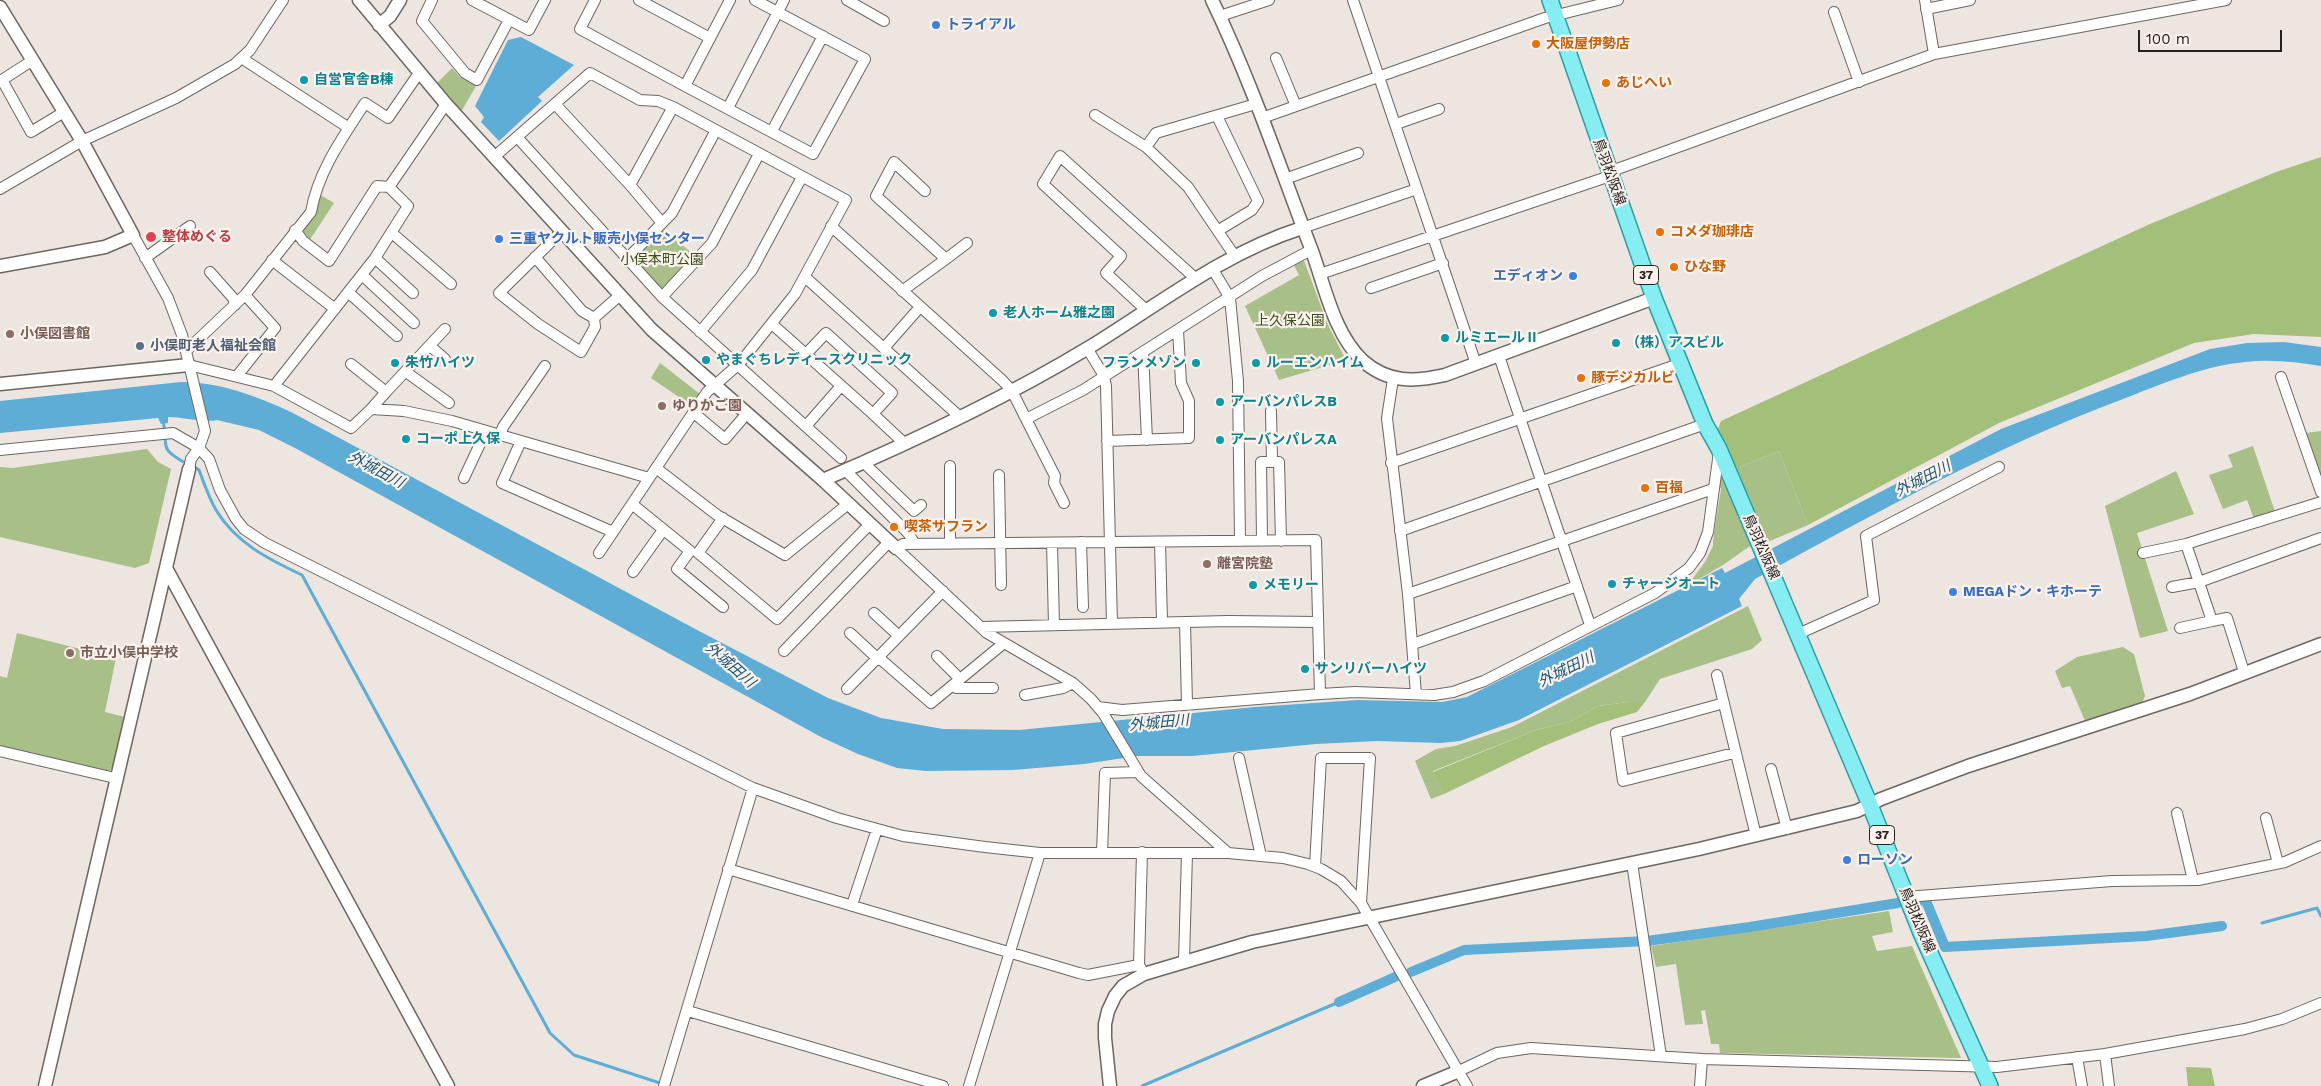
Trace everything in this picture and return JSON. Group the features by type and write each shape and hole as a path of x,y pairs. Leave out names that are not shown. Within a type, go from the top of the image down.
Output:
{"main road":[{"name":"鳥羽松阪線","path":"1550,0 1609,174 1654,298 1682,363 1705,424 1719,449 1870,805 1906,897 1990,1086"}],"street":[{"path":"0,189 82,141 176,98 245,57 283,0"},
{"path":"359,0 446,104 652,330 824,480 981,627 1004,643 1073,683 1100,710 1136,770 1228,853"},
{"path":"379,25 390,16 400,0"},
{"path":"432,0 422,21 465,73 477,80 509,20"},
{"path":"472,0 529,30 545,0"},
{"path":"595,0 580,29 813,154 865,59 755,0"},
{"path":"640,0 710,38"},
{"path":"685,86 730,0"},
{"path":"728,108 784,0"},
{"path":"847,0 884,21"},
{"path":"1212,0 1262,118 1335,315 1356,353 1373,368 1393,379 1428,379 1499,356 1654,298"},
{"path":"1220,16 1269,0"},
{"path":"1353,0 1476,364"},
{"path":"1262,118 1545,18 1618,0"},
{"path":"1934,54 1925,4 1970,0"},
{"path":"1320,274 1609,174 1934,54 2226,0"},
{"path":"0,7 82,141 177,317 205,431 190,465 115,778 45,1086"},
{"path":"1834,12 1859,82"},
{"path":"772,131 823,36"},
{"path":"245,57 246,61 349,128"},
{"path":"1276,58 1296,106"},
{"path":"33,60 2,80 31,132 64,112"},
{"path":"186,351 245,295 311,212 313,199 332,153 366,103 388,118 419,73"},
{"path":"494,157 590,73 640,100 658,101 673,107 846,200 796,294 739,364 713,385 599,553"},
{"path":"389,187 446,104"},
{"path":"555,104 630,185 662,223"},
{"path":"1146,147 1156,133 1256,104"},
{"path":"630,185 673,107"},
{"path":"1396,124 1439,109"},
{"path":"1095,115 1146,147 1188,187 1219,230 1234,255"},
{"path":"1217,116 1258,201 1252,210 1219,230"},
{"path":"626,259 672,213 716,130"},
{"path":"518,137 662,297 739,364 841,458"},
{"path":"1285,179 1358,153"},
{"path":"662,297 712,243 760,154"},
{"path":"1146,310 1106,273 1121,256 1043,184 1060,156 1195,278"},
{"path":"925,191 894,162 876,196 946,259"},
{"path":"700,332 752,270 802,176"},
{"path":"274,386 375,258 408,206 389,187 377,186 329,261 303,241 296,230"},
{"path":"824,480 905,444 1012,391 1087,348 1234,255 1302,228 1418,189"},
{"path":"145,258 190,226"},
{"path":"831,226 1012,391 1055,476 1054,482 1064,503"},
{"path":"561,232 499,293 538,324 580,352 595,327 594,318"},
{"path":"392,233 452,284"},
{"path":"0,266 105,247 133,235"},
{"path":"902,290 967,244"},
{"path":"1026,419 1084,390 1262,276 1311,250"},
{"path":"535,257 582,312 594,318"},
{"path":"375,258 412,293"},
{"path":"272,260 335,308"},
{"path":"1371,288 1443,263"},
{"path":"1212,268 1230,298 1238,382 1240,541"},
{"path":"210,272 233,298 235,305"},
{"path":"362,275 414,324"},
{"path":"805,277 960,417"},
{"path":"348,292 397,336"},
{"path":"237,376 275,328 245,295"},
{"path":"594,318 619,296"},
{"path":"884,348 920,307"},
{"path":"772,324 905,444"},
{"path":"0,384 190,368 237,376 274,386 352,428 372,409 445,329"},
{"path":"1107,441 1190,438 1188,401 1181,383 1178,330"},
{"path":"806,354 826,333 892,393 873,414"},
{"path":"430,346 445,359"},
{"path":"1087,348 1104,376 1112,624"},
{"path":"1143,352 1148,440"},
{"path":"1499,356 1590,626"},
{"path":"1391,463 1682,363"},
{"path":"351,364 386,392"},
{"path":"500,435 545,366"},
{"path":"406,372 450,403"},
{"path":"2281,377 2321,492"},
{"path":"1393,379 1387,418 1408,594 1416,694"},
{"path":"806,426 841,386"},
{"path":"372,409 426,415 650,478"},
{"path":"1271,411 1272,461"},
{"path":"694,414 725,439 742,418"},
{"path":"1400,531 1705,424"},
{"path":"464,478 486,431"},
{"path":"0,450 173,434 199,448 209,459 220,490 236,519 244,529 265,543 753,788 822,813 912,837 1040,853 1228,853 1261,856 1315,866 1341,881 1361,904 1467,1086"},
{"path":"520,441 502,483 613,532"},
{"path":"1100,710 1122,710 1320,694 1434,695 1467,688 1660,590 1689,568 1700,553 1708,532 1719,449"},
{"path":"1262,541 1260,462 1272,461 1279,462 1281,540"},
{"path":"864,463 914,511 921,505"},
{"path":"950,466 950,544"},
{"path":"1798,634 1874,600 1866,536 1999,467"},
{"path":"656,468 722,518 785,555 848,504"},
{"path":"846,471 908,533 915,544"},
{"path":"999,476 1001,585"},
{"path":"1408,594 1714,489"},
{"path":"2144,553 2186,544 2321,502"},
{"path":"632,504 690,552 678,569 723,607"},
{"path":"722,518 698,553 777,619 870,524"},
{"path":"633,572 663,530"},
{"path":"2172,587 2199,582 2321,538"},
{"path":"784,651 893,545 1316,540 1320,694"},
{"path":"1081,542 1083,607"},
{"path":"1160,542 1162,622"},
{"path":"1052,543 1054,625"},
{"path":"2186,544 2212,621"},
{"path":"166,568 448,1086"},
{"path":"1413,644 1577,586"},
{"path":"847,689 943,591"},
{"path":"874,612 898,636"},
{"path":"2180,628 2227,618 2244,672"},
{"path":"981,627 1162,622 1318,622"},
{"path":"1185,622 1187,704"},
{"path":"850,633 931,703 1004,643"},
{"path":"728,869 1088,975 1141,969 1184,961 1252,942 1632,863 1857,812 1968,766 2190,694 2321,644"},
{"path":"937,656 956,682 956,688 993,688"},
{"path":"1717,675 1734,753 1756,836"},
{"path":"1025,695 1063,688 1073,683"},
{"path":"1724,703 1616,733 1623,781 1734,753"},
{"path":"0,751 115,778"},
{"path":"1239,758 1261,856"},
{"path":"1315,866 1321,758 1370,758 1361,904"},
{"path":"1771,769 1787,829"},
{"path":"1102,853 1105,773 1136,770"},
{"path":"665,1083 753,788"},
{"path":"2177,813 2193,880"},
{"path":"2266,818 2278,863"},
{"path":"852,905 877,829"},
{"path":"1906,897 2112,881 2193,880 2278,863 2321,846"},
{"path":"1110,1086 1105,1038 1108,1011 1115,996 1141,969 1142,852"},
{"path":"969,1086 1040,853"},
{"path":"1184,961 1187,853"},
{"path":"1632,863 1660,1056"},
{"path":"1423,1086 1497,1053 1516,1048 1702,1059 1983,1068 2104,1054 2245,1030 2282,1019 2321,1003"},
{"path":"688,1011 943,1086"},
{"path":"2104,1054 2109,1086"},
{"path":"2077,1057 2082,1086"},
{"path":"1700,1086 1702,1059"}],"green space":[{"path":"452,68 460,77 476,86 461,112 437,83"},
{"path":"2321,157 2321,337 2254,334 2194,343 1999,423 1808,525 1779,451 1734,469 1717,432 1721,421 2150,224 2276,172"},
{"path":"319,194 334,203 309,241 305,238 303,229"},
{"name":"小俣本町公園","path":"662,230 695,255 664,289 659,288 634,261 636,255"},
{"name":"上久保公園","path":"1303,258 1328,325 1346,360 1279,380 1245,306 1299,275 1293,263"},
{"path":"660,363 700,394 692,406 651,378"},
{"path":"2321,431 2321,477 2306,433"},
{"path":"2253,446 2275,512 2254,519 2247,500 2223,509 2209,475 2233,467 2228,455"},
{"path":"147,449 158,462 171,469 149,563 135,568 0,537 0,467 13,468"},
{"path":"1779,451 1808,525 1765,543 1734,469"},
{"path":"1719,466 1753,544 1723,565 1687,586 1705,562 1713,546 1721,488 1716,487"},
{"path":"2176,471 2194,514 2137,533 2168,631 2140,638 2105,506"},
{"path":"1748,606 1762,640 1752,649 1660,679 1645,702 1598,706 1570,722 1536,730 1433,771 1444,794 1431,799 1415,761 1436,749 1455,746 1512,727"},
{"path":"17,633 116,658 105,712 125,717 112,768 109,771 0,746 0,676 7,678"},
{"path":"2123,647 2134,654 2145,696 2141,705 2086,723 2070,686 2062,688 2055,671 2077,657"},
{"path":"1645,702 1637,712 1598,724 1544,746 1444,794 1433,772 1536,730 1570,722 1598,706"},
{"path":"1889,911 1893,932 1872,936 1877,951 1912,946 1961,1058 1720,1053 1719,1044 1711,1044 1705,1010 1701,1011 1703,1024 1685,1025 1676,964 1656,967 1651,946"},
{"path":"2186,1067 2211,1068 2215,1086 2188,1086"}],"water":[{"path":"521,37 574,65 538,97 542,101 499,141 481,122 484,117 475,106 508,40"},
{"name":"外城田川","path":"2284,342 2321,347 2321,366 2293,362 2264,361 2214,367 2153,387 2028,438 1936,482 1755,579 1739,599 1742,606 1519,720 1460,741 1441,743 1377,741 1316,744 1192,756 1137,756 1084,764 1013,770 926,771 897,768 858,754 821,737 259,430 217,420 206,421 168,417 168,423 161,424 158,418 0,433 0,401 181,382 210,384 238,391 291,412 699,631 828,698 881,718 943,729 1019,730 1255,707 1358,700 1442,702 1467,697 1722,568 1725,573 2001,429 2210,349 2247,343"}],"waterway":[{"path":"163,420 168,450 187,464"},
{"path":"193,466 199,470 216,510 233,532 265,556 302,575 550,1033 574,1055 669,1086"},
{"path":"1923,901 1926,901 1945,947 2146,936 2222,926"},
{"path":"1411,972 1464,950 1647,941 1750,927 1898,903"},
{"path":"2262,923 2317,908 2321,916"},
{"path":"1339,1002 1395,977"},
{"path":"1142,1086 1339,1002"}],"place":[{"name":"トライアル","path":"936,25"},
{"name":"大阪屋伊勢店","path":"1536,44"},
{"name":"自営官舎B棟","path":"304,80"},
{"name":"あじへい","path":"1606,83"},
{"name":"コメダ珈琲店","path":"1660,232"},
{"name":"整体めぐる","path":"151,237"},
{"name":"三重ヤクルト販売小俣センター","path":"499,239"},
{"name":"ひな野","path":"1674,267"},
{"name":"エディオン","path":"1573,276"},
{"name":"老人ホーム雅之園","path":"993,313"},
{"name":"小俣図書館","path":"10,334"},
{"name":"ルミエールⅡ","path":"1445,338"},
{"name":"（株）アスビル","path":"1616,343"},
{"name":"小俣町老人福祉会館","path":"140,346"},
{"name":"やまぐちレディースクリニック","path":"706,360"},
{"name":"朱竹ハイツ","path":"395,363"},
{"name":"フランメゾン","path":"1196,363"},
{"name":"ルーエンハイム","path":"1256,363"},
{"name":"豚デジカルビ","path":"1581,378"},
{"name":"アーバンパレスB","path":"1220,402"},
{"name":"ゆりかご園","path":"662,406"},
{"name":"コーポ上久保","path":"406,439"},
{"name":"アーバンパレスA","path":"1220,440"},
{"name":"百福","path":"1645,488"},
{"name":"喫茶サフラン","path":"894,527"},
{"name":"離宮院塾","path":"1207,564"},
{"name":"チャージオート","path":"1612,584"},
{"name":"メモリー","path":"1253,585"},
{"name":"MEGAドン・キホーテ","path":"1953,592"},
{"name":"市立小俣中学校","path":"70,653"},
{"name":"サンリバーハイツ","path":"1305,669"},
{"name":"ローソン","path":"1847,860"}]}
